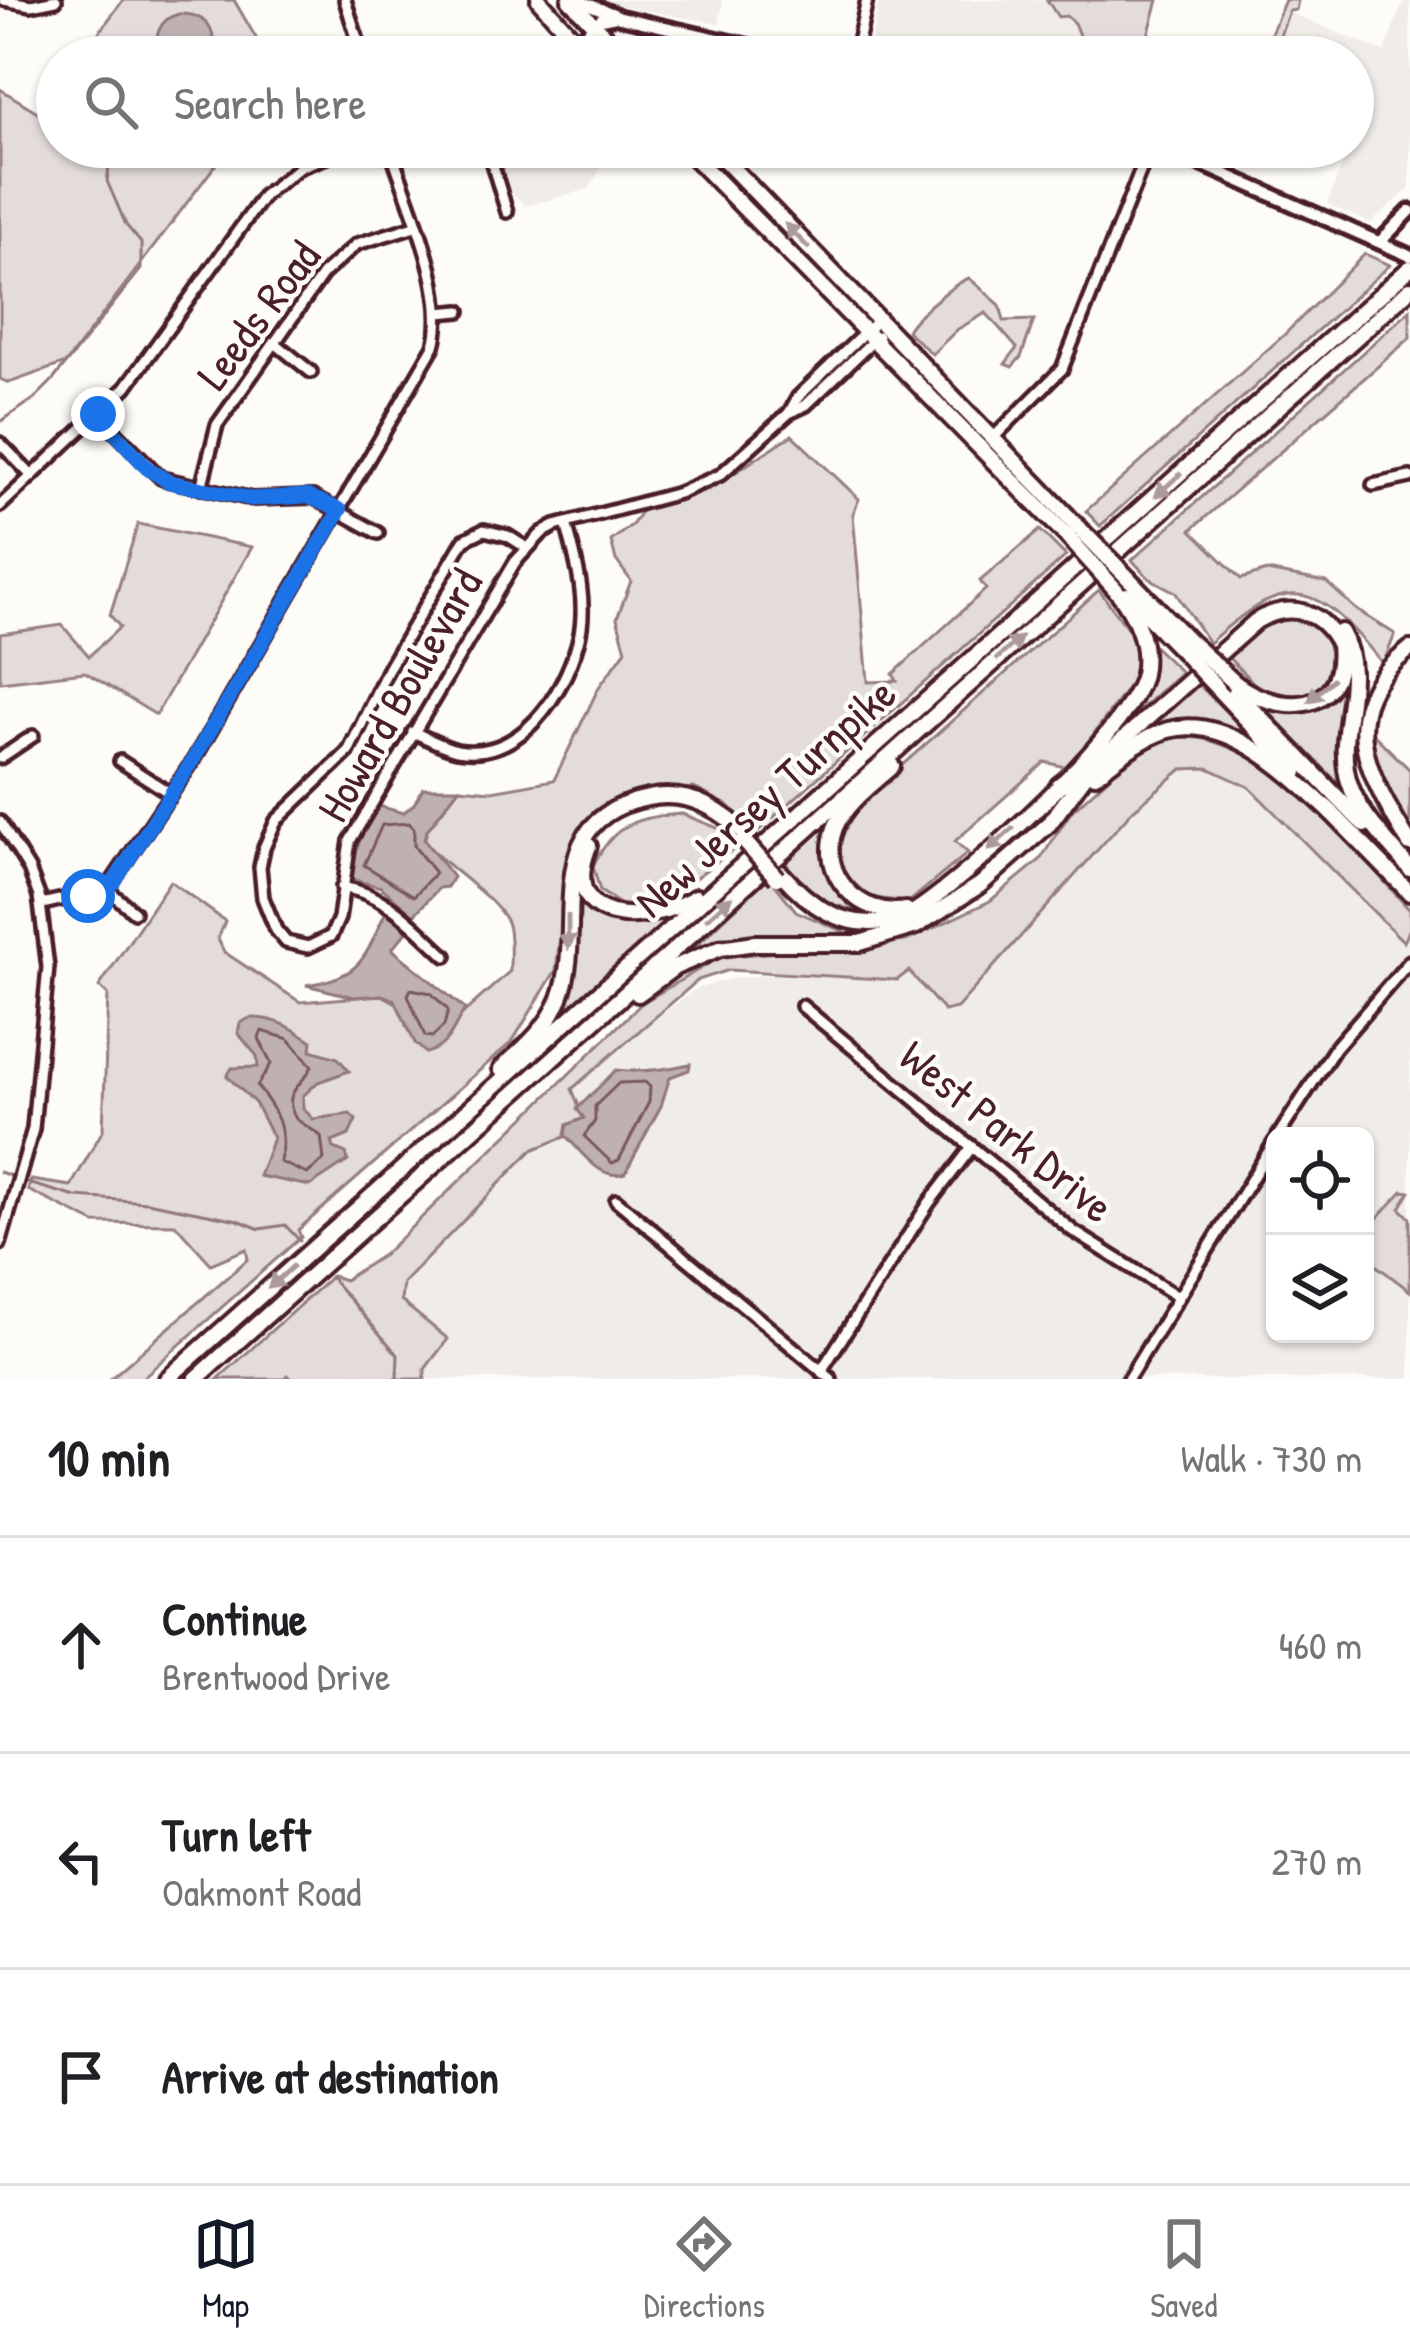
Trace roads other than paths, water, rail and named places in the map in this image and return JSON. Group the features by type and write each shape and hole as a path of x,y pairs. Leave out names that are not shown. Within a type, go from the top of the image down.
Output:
{"highway":[{"path":"538,0 562,36"},
{"path":"574,0 605,36"},
{"path":"706,168 992,439 1121,585 1410,870"},
{"path":"731,168 877,329 1074,533 1094,564 1121,585 1142,640 1144,664 1138,691 1064,791"},
{"name":"New Jersey Turnpike","path":"167,1379 1410,268"},
{"name":"New Jersey Turnpike","path":"196,1379 1410,290"},
{"path":"424,1175 478,1136 648,985 686,961 743,944 847,945 916,926 1255,614 1276,604 1301,603 1324,614 1350,648 1354,671 1344,745 1349,782 1362,809 1410,870"},
{"path":"1064,791 1264,616 1288,610 1310,613 1327,626 1339,645 1335,678 1321,696 1307,704 1274,704 1226,684"},
{"path":"1410,649 1375,687 1363,736 1372,779 1410,844"},
{"path":"939,903 899,912 867,906 837,877 831,842 850,806 970,684"},
{"path":"1226,684 1332,813 1410,893"},
{"path":"1064,791 1135,746 1170,730 1195,727 1221,734 1259,755 1332,813"},
{"path":"367,1198 538,1034 551,1016 566,975 572,865 583,841 601,820 640,799 678,796 722,813 779,876 811,903 853,922 898,919 939,903"},
{"path":"745,838 698,808 670,802 639,806 614,818 594,837 584,860 585,884 595,901 612,914 633,918 667,911 702,893 783,822 798,815"}],"main road":[{"path":"574,0 707,36"},
{"path":"584,36 605,17 625,17"},
{"path":"1211,168 1410,256"},
{"path":"1380,242 1410,211"}],"street":[{"path":"4,0 31,5 56,0"},
{"path":"345,0 356,36"},
{"path":"860,36 868,0"},
{"path":"0,506 134,377 264,195 298,168"},
{"path":"41,904 107,889 171,794 430,356 438,313 397,168"},
{"path":"493,168 507,212"},
{"path":"992,439 1062,369 1142,168"},
{"name":"Leeds Road","path":"201,488 217,425 336,260 373,238 415,226"},
{"path":"438,313 460,311"},
{"name":"Howard Boulevard","path":"527,548 508,536 484,530 464,541 381,681 347,752 276,821 264,848 260,885 270,918 286,942 308,947 331,936 339,918 350,842 527,548 542,533 566,523 703,484 719,475 789,413 798,397 877,329"},
{"path":"274,343 311,372"},
{"path":"98,414 154,474 177,484 252,499 307,496 378,532"},
{"path":"0,442 32,476"},
{"path":"1373,485 1410,477"},
{"path":"413,732 458,750 513,739 534,726 579,640 580,573 566,523"},
{"path":"0,758 33,736"},
{"path":"120,761 171,794"},
{"path":"0,822 29,869 41,904 48,967 35,1115 0,1244"},
{"path":"342,887 386,901 446,956"},
{"path":"107,889 134,912"},
{"path":"1285,1127 1344,1036 1410,961"},
{"name":"West Park Drive","path":"802,1006 1073,1231 1178,1297"},
{"path":"821,1371 928,1203 972,1147"},
{"path":"1128,1379 1266,1157"},
{"path":"616,1200 831,1379"}],"water":[{"path":"172,16 197,17 212,36 157,36"},
{"path":"423,788 459,788 424,840 453,877 414,915 381,887 351,879 353,859 379,806 403,813"},
{"path":"386,911 407,931 392,949 465,1009 446,1041 426,1053 415,1043 395,1000 382,995 354,997 306,985 339,977 359,963"},
{"path":"250,1018 290,1028 312,1041 311,1050 338,1058 349,1071 318,1082 303,1096 303,1108 313,1119 350,1114 356,1120 349,1135 332,1142 346,1153 348,1161 310,1186 259,1176 273,1138 255,1103 227,1076 232,1068 258,1067 257,1056 238,1033 240,1023"},
{"path":"690,1064 689,1070 670,1077 661,1106 625,1173 600,1169 565,1135 567,1125 584,1118 577,1109 616,1070"}],"waterway":[{"path":"0,422 53,380 141,269 141,243 126,225 107,181 109,168"},
{"path":"0,1172 13,1177"},
{"path":"28,1183 76,1197 147,1202 238,1220 260,1229 285,1225 300,1241"},
{"path":"330,1277 398,1355 397,1379"}]}
